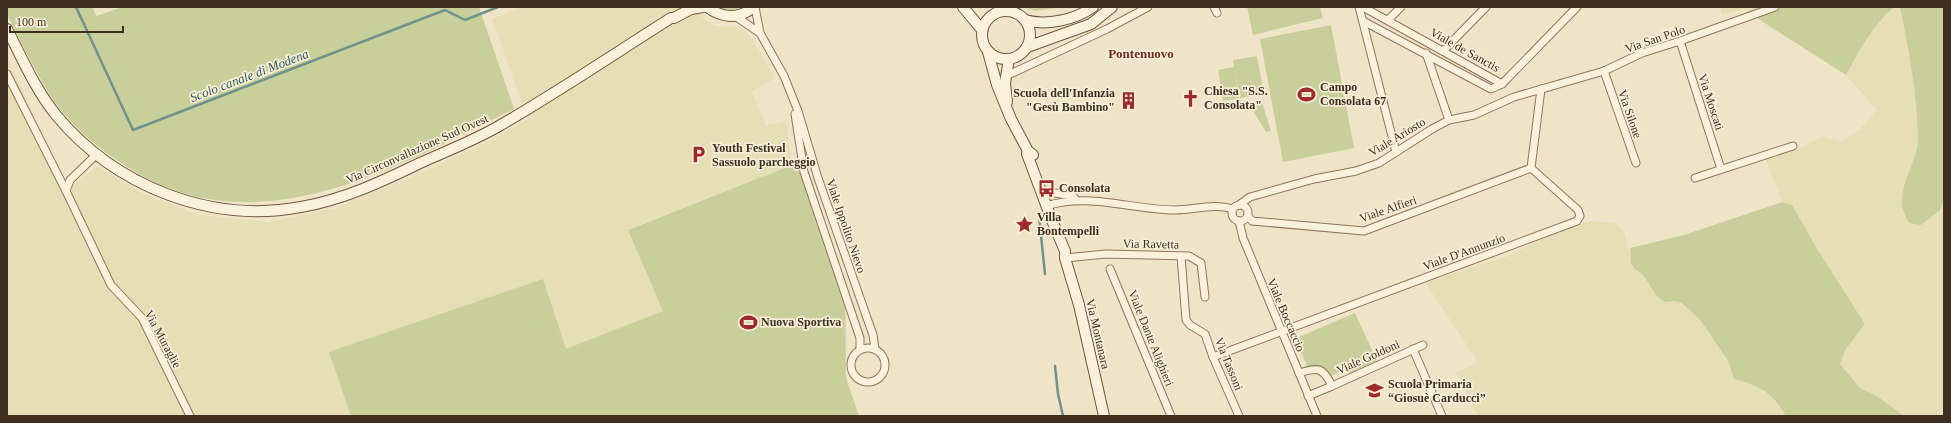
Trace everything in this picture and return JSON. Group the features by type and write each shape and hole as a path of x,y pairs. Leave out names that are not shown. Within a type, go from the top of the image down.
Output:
{"main road":[{"name":"Via Circonvallazione Sud Ovest","path":"671,18 672,15 681,7"},
{"name":"Via Circonvallazione Sud Ovest","path":"7,29 43,97 72,132 96,154 112,166 140,183 172,197 212,207 252,212 301,208 336,198 390,178 498,127 671,18 674,18 691,9 703,7"},
{"path":"707,7 715,13 724,16 735,16 742,14 754,7"},
{"path":"963,7 982,30"},
{"path":"1093,7 1069,18 1046,22 1025,20 1017,14 1003,9 991,16 982,30 982,38 988,52 1002,59 1009,59 1020,55 1027,47 1090,24 1112,7"},
{"path":"1025,20 1030,33 1027,47"},
{"name":"Via Montanara","path":"988,52 997,85 1028,151 1027,154 1070,250 1065,258 1079,305 1104,416"},
{"name":"Via Montanara","path":"1008,110 1006,76 1009,59"},
{"name":"Via Montanara","path":"1028,151 1032,153 1048,192 1049,205"}],"street":[{"name":"Viale Ippolito Nievo","path":"754,7 760,33 784,76 796,110 798,111 821,185 873,335 875,349"},
{"path":"1006,76 1107,29 1148,7"},
{"path":"1359,7 1396,152"},
{"name":"Viale de Sanctis","path":"1363,7 1502,84"},
{"path":"1388,20 1401,7"},
{"path":"1443,51 1486,7"},
{"path":"1502,84 1577,7"},
{"name":"Via San Polo","path":"1541,89 1604,71 1636,55 1775,7"},
{"name":"Viale Ippolito Nievo","path":"735,16 760,33"},
{"name":"Viale de Sanctis","path":"1363,21 1426,53 1490,89 1502,84"},
{"name":"Via Moscati","path":"1680,41 1721,169"},
{"path":"1426,53 1449,120"},
{"name":"Via Silone","path":"1604,71 1636,163"},
{"name":"Via Muraglie","path":"7,74 111,285 142,318 190,416"},
{"path":"1531,168 1541,89"},
{"name":"Viale Ariosto","path":"1236,207 1250,197 1314,179 1356,171 1379,163 1449,120 1474,115 1514,97 1541,89"},
{"name":"Viale Ippolito Nievo","path":"796,110 794,112 804,172 860,338 860,350"},
{"path":"1695,178 1793,146"},
{"path":"66,191 70,180 96,154"},
{"name":"Viale Alfieri","path":"1248,216 1252,221 1364,231 1531,168"},
{"name":"Viale D'Annunzio","path":"1212,357 1577,221 1580,216 1578,210 1531,168"},
{"path":"1048,192 1073,196 1075,199"},
{"path":"1049,205 1075,199 1174,210 1221,206 1236,207 1246,208 1248,216 1239,221 1232,216 1236,207"},
{"name":"Viale Boccaccio","path":"1239,221 1243,238 1317,416"},
{"name":"Via Ravetta","path":"1065,258 1106,254 1189,256 1201,263 1205,297"},
{"name":"Via Tassoni","path":"1181,256 1186,320 1190,325 1205,334 1212,357 1238,416"},
{"name":"Viale Dante Alighieri","path":"1110,269 1171,416"},
{"name":"Viale Goldoni","path":"1308,396 1423,345"},
{"path":"868,348 875,349 882,356 885,368 880,377 869,382 857,378 851,369 851,360 860,350 868,348"},
{"name":"Viale Goldoni","path":"1413,349 1442,416"},
{"name":"Viale Goldoni","path":"1299,373 1311,369 1319,370 1325,374 1332,386"}],"shaded area":[{"path":"522,7 695,7 697,13 715,26 736,27 750,35 775,78 752,92 766,126 786,121 792,165 628,229 663,311 566,350 587,416 7,416 7,55 66,191 97,166 139,192 199,215 269,222 336,208 409,178 490,141 528,119 492,19"},
{"path":"1721,7 1771,7 1752,15 1746,9 1722,14"},
{"path":"1894,7 1900,7 1905,29 1914,81 1918,140 1912,166 1904,188 1940,210 1944,201 1944,416 1904,416 1877,396 1860,388 1840,364 1846,349 1865,324 1819,252 1792,205 1782,202 1766,160 1799,149 1823,136 1841,142 1860,129 1877,110 1846,75 1867,37 1881,17"},
{"path":"1591,221 1615,223 1625,234 1631,263 1635,269 1643,275 1656,295 1664,302 1675,301 1682,303 1701,321 1728,361 1734,379 1758,386 1771,396 1786,416 1478,416 1456,373 1478,362 1425,282 1509,256 1546,236"}],"green space":[{"path":"7,7 93,7 96,16 123,7 479,7 514,109 469,132 374,175 325,191 276,200 226,201 177,191 129,168 88,138 61,111 47,91 7,15"},
{"path":"716,7 744,7 731,11"},
{"path":"1022,7 1063,7 1036,11"},
{"path":"1247,7 1320,7 1323,18 1253,35"},
{"path":"1771,7 1894,7 1873,30 1846,75 1752,15"},
{"path":"1900,7 1944,7 1944,201 1940,210 1921,225 1909,223 1903,211 1902,201 1905,183 1915,155 1918,138 1912,72"},
{"name":"Campo Consolata 67","path":"1331,25 1354,148 1283,162 1260,39"},
{"path":"1257,56 1264,94 1240,98 1234,68 1239,99 1223,101 1218,70 1234,67 1233,60"},
{"path":"1262,102 1271,131 1266,132 1249,104"},
{"path":"792,165 808,176 845,283 846,378 859,416 351,416 329,352 543,279 566,349 663,311 628,230"},
{"path":"1782,202 1792,205 1819,252 1865,324 1846,349 1840,364 1860,388 1877,396 1904,416 1786,416 1776,401 1764,391 1751,384 1734,379 1728,361 1701,321 1682,303 1675,301 1664,302 1656,295 1643,275 1635,269 1631,263 1630,248 1684,235"},
{"path":"1355,313 1377,361 1350,373 1347,368 1331,376 1321,368 1308,367 1294,339"}],"waterway":[{"name":"Scolo canale di Modena","path":"76,7 133,130 445,10 465,20 498,7"},
{"path":"1039,216 1045,274"},
{"path":"1055,366 1058,394 1063,416"}],"place":[{"name":"Campo Consolata 67","path":"1307,94"},
{"name":"Chiesa \"S.S. Consolata\"","path":"1191,98"},
{"name":"Scuola dell'Infanzia \"Gesù Bambino\"","path":"1128,100"},
{"name":"Youth Festival Sassuolo parcheggio","path":"699,155"},
{"name":"Consolata","path":"1046,188"},
{"name":"Villa Bontempelli","path":"1024,224"},
{"name":"Nuova Sportiva","path":"748,322"},
{"name":"Scuola Primaria “Giosuè Carducci”","path":"1375,391"}],"district":[{"name":"Pontenuovo","path":"1141,53"}]}
